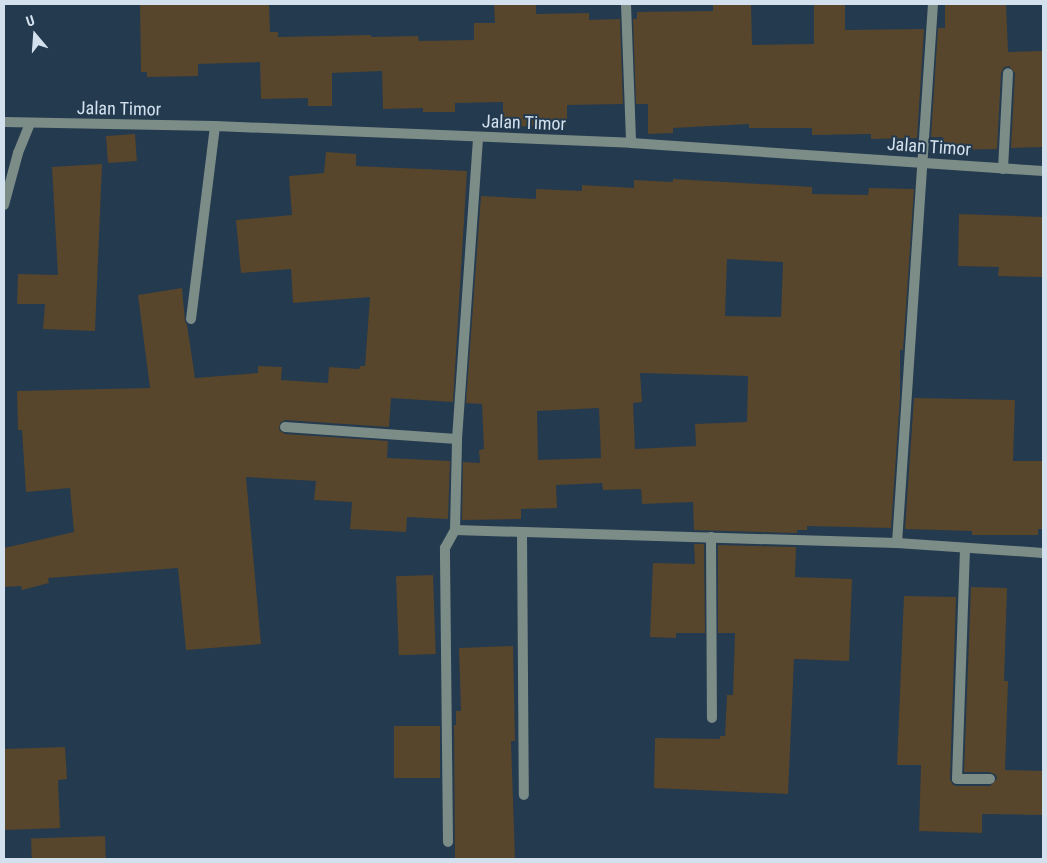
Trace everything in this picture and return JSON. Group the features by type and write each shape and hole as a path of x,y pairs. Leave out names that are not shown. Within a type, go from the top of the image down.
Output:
{"street":[{"path":"626,4 631,143"},
{"path":"897,543 924,163 933,4"},
{"path":"1003,169 1008,73"},
{"name":"Jalan Timor","path":"4,122 30,124 215,126 631,143 1043,171"},
{"path":"4,205 18,153 30,124"},
{"path":"191,320 215,126"},
{"path":"448,842 445,548 455,530 457,439 478,138"},
{"path":"285,427 457,439"},
{"path":"455,530 897,543 1043,553"},
{"path":"522,533 524,795"},
{"path":"710,538 712,718"},
{"path":"965,549 957,779 990,779"}],"building":[{"path":"140,4 269,4 270,32 278,32 278,37 371,35 371,37 418,36 419,41 474,40 474,23 495,23 494,4 536,4 536,14 589,13 589,20 620,19 623,104 567,105 567,125 503,127 503,102 455,103 455,112 423,112 423,108 383,109 382,71 332,73 332,106 308,106 308,98 261,99 260,62 198,64 198,76 147,77 147,72 141,72"},
{"path":"713,4 751,4 752,45 814,44 814,4 845,4 845,30 924,29 917,138 871,139 871,134 812,135 812,128 749,128 749,124 673,128 673,133 648,134 648,104 636,104 633,19 637,19 637,12 713,11"},
{"path":"945,4 1006,4 1008,52 1043,51 1043,147 1011,148 1015,73 1009,66 1004,67 1001,73 997,149 943,150 943,137 931,137 938,28 945,28"},
{"path":"135,134 137,161 108,163 106,136"},
{"path":"326,152 356,154 356,166 467,171 453,402 391,398 389,427 285,420 280,423 279,430 285,434 388,441 387,458 450,461 448,519 407,517 406,532 350,529 352,502 314,500 316,481 246,477 261,644 186,650 178,568 48,578 49,583 22,590 21,586 4,587 4,548 74,532 70,488 26,492 22,430 18,430 17,391 150,388 138,295 182,288 185,321 195,378 258,373 258,366 282,367 281,380 328,383 329,367 359,369 360,366 365,366 370,297 293,303 291,269 241,273 236,220 292,215 289,176 324,173"},
{"path":"102,164 95,331 43,329 45,304 17,304 18,274 58,275 52,167"},
{"path":"673,179 812,187 812,194 868,195 869,188 914,189 903,350 900,350 900,397 891,528 807,526 807,530 797,530 797,533 694,530 693,502 642,504 641,489 603,490 602,483 556,485 557,508 521,509 521,519 462,520 463,462 480,463 479,450 484,449 482,404 466,403 481,196 536,199 536,189 582,191 582,185 634,188 634,180 673,182","holes":["727,259 783,262 781,317 725,316","640,373 748,376 747,422 695,424 696,446 635,449 633,403 642,402","599,408 601,458 538,460 537,411"]},
{"path":"959,214 1043,217 1043,277 998,276 999,267 958,266"},
{"path":"914,398 1015,400 1013,461 1043,461 1043,529 1038,529 1038,535 972,535 972,531 905,529"},
{"path":"694,544 704,544 705,633 676,633 676,638 650,637 653,563 695,564"},
{"path":"718,545 796,547 795,577 852,579 849,661 794,659 788,794 654,788 655,738 720,739 720,736 725,736 727,695 733,695 735,633 718,633"},
{"path":"433,575 436,654 399,655 396,576"},
{"path":"971,587 1007,588 1004,681 1008,681 1005,770 1043,771 1042,815 982,814 982,833 919,831 921,765 897,765 904,596 956,597 950,779 953,785 957,786 990,786 997,779 996,775 990,772 964,772"},
{"path":"513,646 515,741 511,741 515,859 455,859 454,725 456,725 456,711 461,711 459,648"},
{"path":"394,726 440,726 440,778 394,778"},
{"path":"65,747 67,779 58,780 60,828 4,830 4,749"},
{"path":"105,836 106,859 32,859 31,839"}]}
